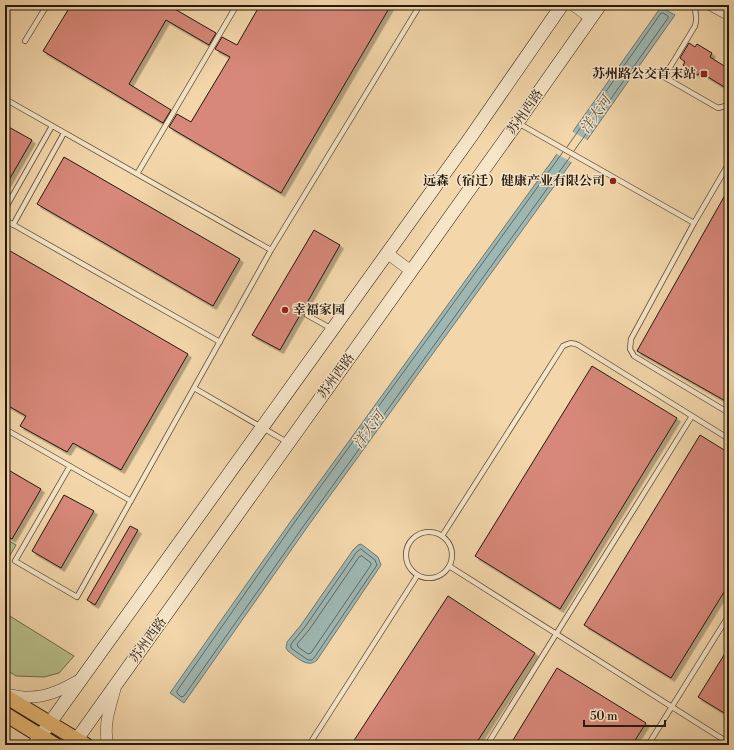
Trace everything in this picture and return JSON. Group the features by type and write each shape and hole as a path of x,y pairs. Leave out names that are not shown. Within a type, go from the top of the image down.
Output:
{"main road":[{"path":"38,741 470,138 562,5"},
{"name":"苏州西路","path":"78,743 118,682 600,5"},
{"path":"5,695 78,743"},
{"path":"5,714 38,741 55,745"}],"street":[{"path":"573,5 591,18"},
{"path":"709,5 729,16"},
{"path":"387,253 411,271"},
{"path":"5,695 29,698 41,696 62,689 83,678"},
{"path":"108,745 106,728 108,713 118,682"}],"lane":[{"path":"25,42 47,5"},
{"path":"137,174 235,8 230,5"},
{"path":"70,466 16,561 77,596 271,250 420,5"},
{"path":"693,5 695,8 695,26 664,77 718,108 729,105"},
{"path":"5,99 271,250"},
{"path":"517,123 694,223"},
{"path":"5,209 52,126"},
{"path":"14,225 64,133"},
{"path":"729,163 694,223 631,339 630,349 634,356 729,413"},
{"path":"5,220 220,342"},
{"path":"307,314 332,329"},
{"path":"442,536 563,346 573,342 729,439"},
{"path":"194,388 288,443"},
{"path":"487,745 692,416"},
{"path":"5,429 131,501"},
{"path":"423,532 438,534 442,536 449,544 452,552 452,559 449,566 445,572 431,579 417,576 411,571 407,564 405,556 406,548 410,541 423,532"},
{"path":"449,566 729,743"},
{"path":"309,745 417,576"},
{"path":"648,745 729,615"}],"green space":[{"path":"5,539 16,545 5,564"},
{"path":"5,613 74,656 59,673 44,677 16,676 5,669"}],"water":[{"name":"洋大河","path":"661,7 675,15 568,167 308,526 184,703 170,693 291,521 552,161"},
{"path":"361,544 378,557 381,565 317,660 306,663 298,659 286,648 287,642 301,625 353,550"}],"pier":[{"path":"572,130 589,141 573,163 555,153"}],"building":[{"path":"71,5 175,5 173,8 216,33 209,45 166,20 129,84 171,110 163,123 43,51"},
{"path":"260,5 391,5 281,193 169,127 177,114 191,122 230,57 215,49 222,37 237,45"},
{"path":"689,43 695,47 697,44 712,53 710,57 729,69 729,90 700,72 698,75 683,65 685,62 680,58"},
{"path":"5,125 32,140 5,187"},
{"path":"64,157 240,259 213,306 37,204"},
{"path":"729,188 729,403 637,351"},
{"name":"幸福家园","path":"314,230 340,245 280,350 252,335"},
{"path":"5,248 188,354 121,470 73,443 67,452 20,426 26,416 5,404"},
{"path":"592,366 677,418 560,609 475,556"},
{"path":"700,435 729,453 729,584 671,678 584,625"},
{"path":"5,468 41,489 12,539 5,535"},
{"path":"64,495 94,511 61,568 32,551"},
{"path":"130,526 138,530 95,605 87,600"},
{"path":"448,596 535,653 475,745 351,745"},
{"path":"729,647 729,716 698,697"},
{"path":"557,668 646,723 632,745 510,745"}],"place":[{"name":"苏州路公交首末站","path":"704,74"},
{"name":"远森（宿迁）健康产业有限公司","path":"613,181"},
{"name":"幸福家园","path":"285,310"}]}
